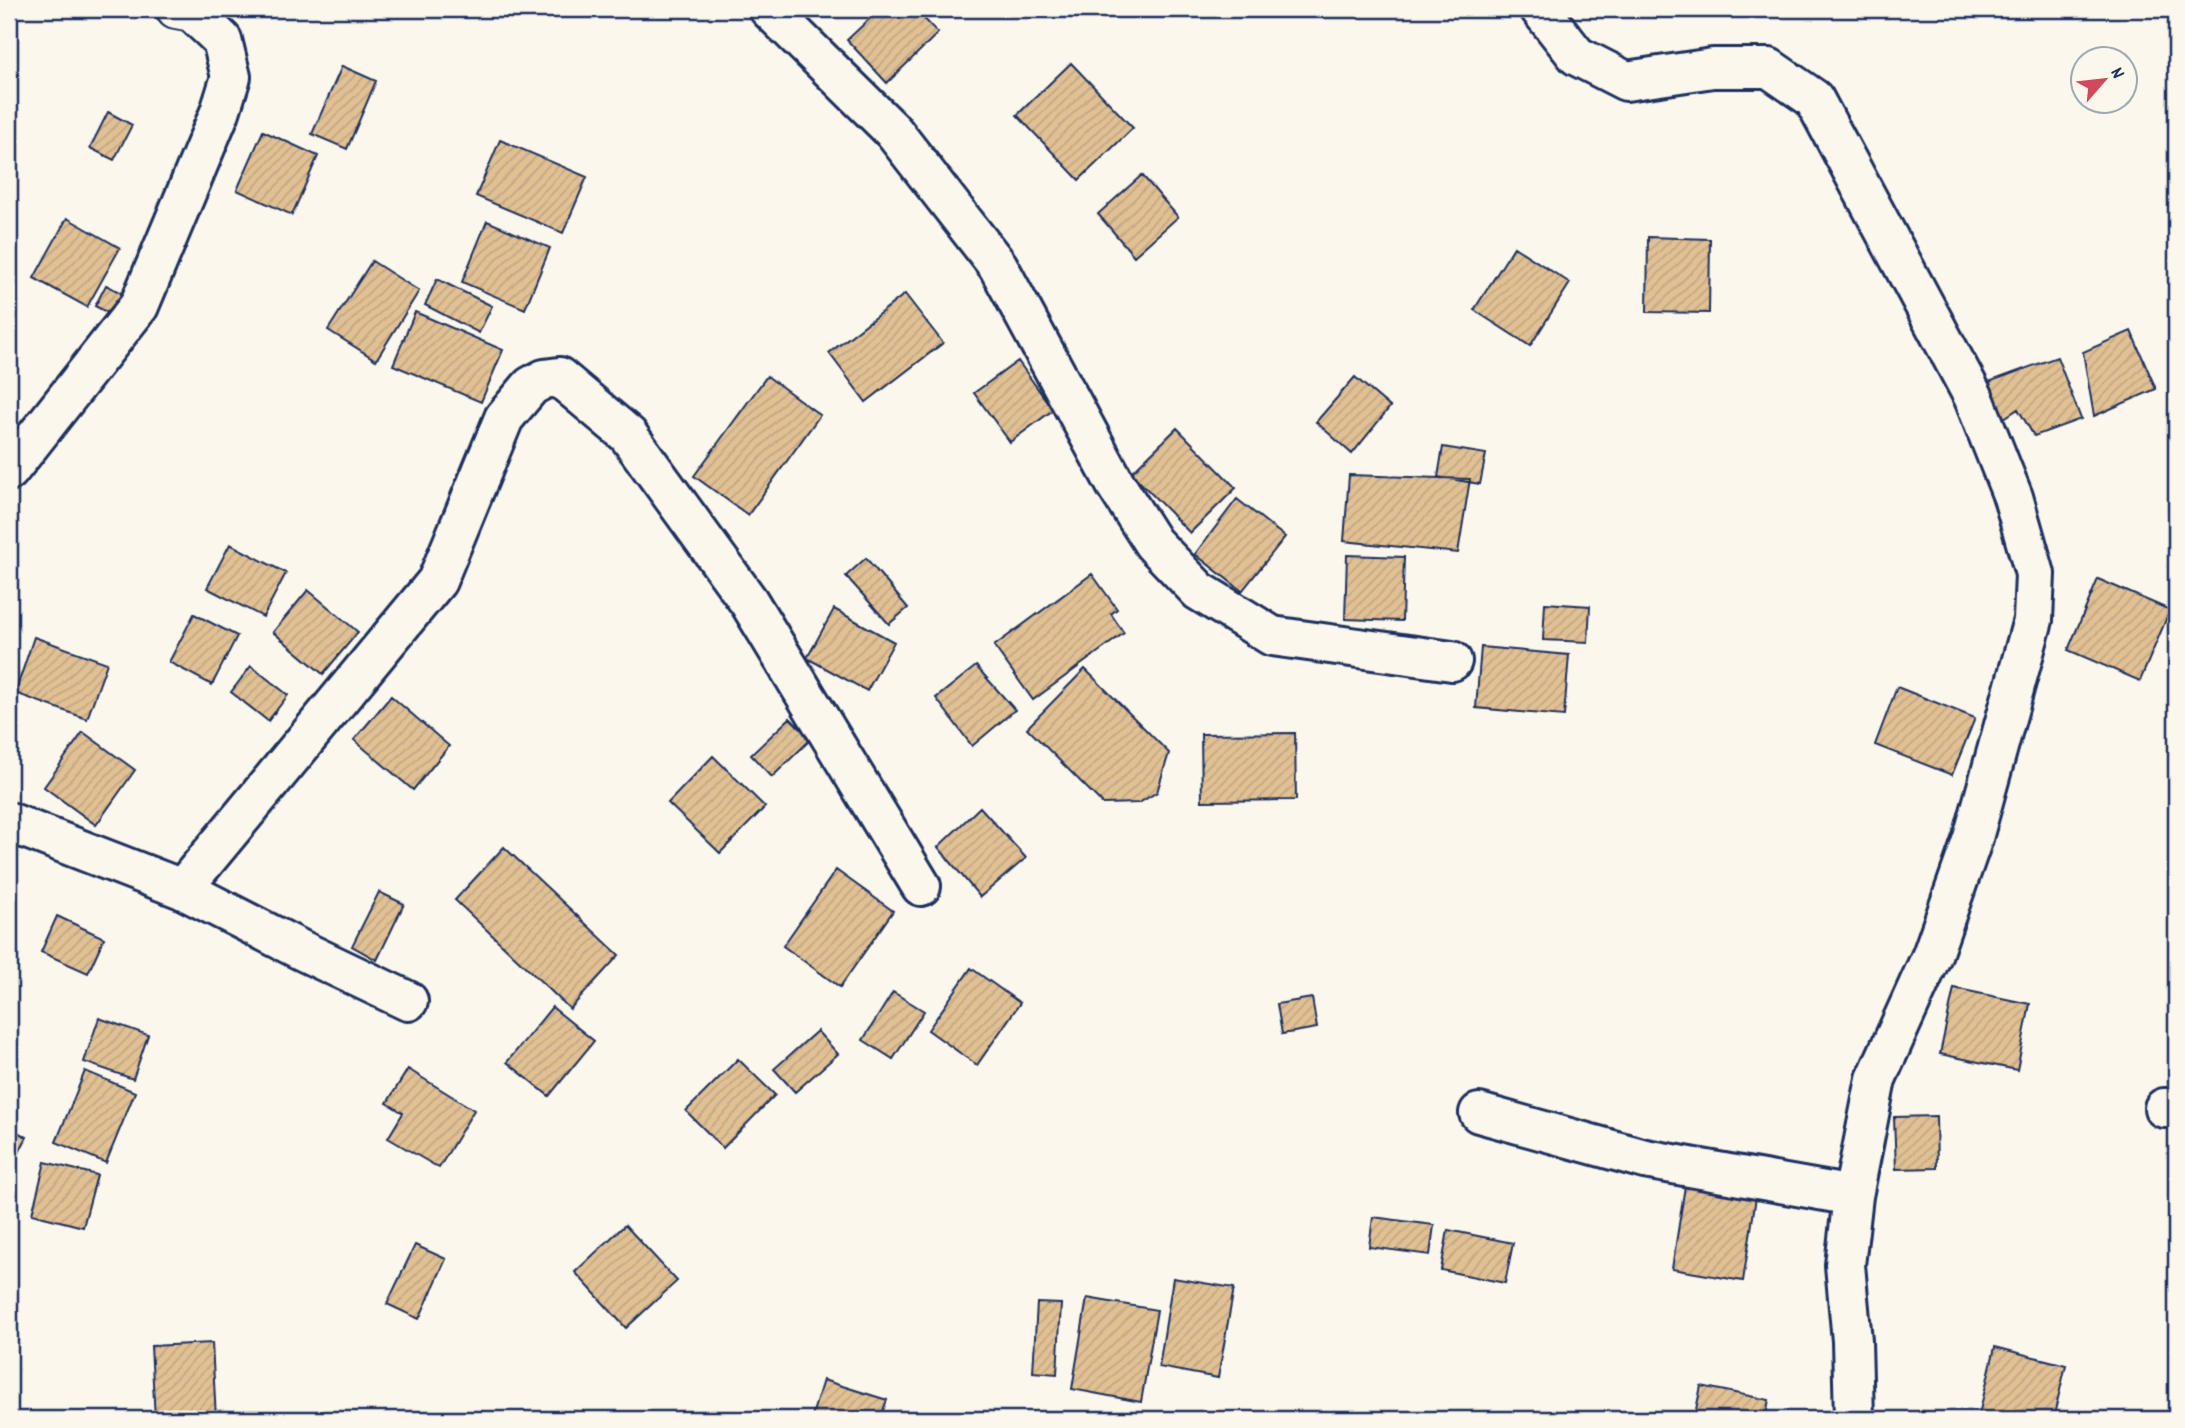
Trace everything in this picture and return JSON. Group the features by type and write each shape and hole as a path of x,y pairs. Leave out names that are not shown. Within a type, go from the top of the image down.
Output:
{"street":[{"path":"9,471 139,306 220,112 230,78 222,40 192,12 176,9"},
{"path":"769,9 893,131 998,266 1116,485 1153,543 1199,592 1272,636 1452,661"},
{"path":"1540,9 1577,56 1626,80 1713,68 1769,68 1814,99 1973,397 2013,497 2035,574 2033,621 1973,838 1932,955 1876,1079 1853,1196 1845,1265 1852,1341 1854,1419"},
{"path":"182,889 437,581 504,418 531,386 544,379 559,377 628,435 749,602 921,886"},
{"path":"9,822 182,889 408,1001"},
{"path":"1479,1113 1646,1159 1853,1196"}],"building":[{"path":"880,9 915,9 938,33 887,83 847,40"},
{"path":"1071,63 1133,128 1079,180 1017,115"},
{"path":"342,66 376,81 347,149 312,134"},
{"path":"108,112 132,125 114,160 90,148"},
{"path":"263,131 318,156 292,215 237,190"},
{"path":"500,140 587,177 563,233 476,196"},
{"path":"1142,175 1178,217 1134,256 1098,214"},
{"path":"67,218 120,248 87,307 34,278"},
{"path":"487,221 550,248 525,309 462,282"},
{"path":"1648,237 1710,239 1709,313 1647,312"},
{"path":"1514,247 1570,283 1530,346 1474,310"},
{"path":"372,261 419,291 376,360 328,330"},
{"path":"437,279 492,306 479,333 425,305"},
{"path":"106,285 123,294 112,315 95,306"},
{"path":"905,294 943,343 866,402 829,353"},
{"path":"415,312 503,350 481,402 393,365"},
{"path":"2131,331 2156,389 2094,416 2083,352"},
{"path":"2057,357 2081,419 2034,436 2018,409 1998,422 1983,384"},
{"path":"1018,361 1053,410 1010,442 974,393"},
{"path":"767,376 820,415 748,515 694,476"},
{"path":"1355,377 1390,407 1352,454 1316,422"},
{"path":"1177,428 1236,488 1190,533 1131,473"},
{"path":"1443,447 1486,454 1480,484 1438,477"},
{"path":"1349,475 1470,479 1458,553 1344,541"},
{"path":"1237,499 1285,537 1242,591 1195,554"},
{"path":"230,544 286,573 263,617 207,588"},
{"path":"1347,555 1404,557 1402,621 1345,619"},
{"path":"866,558 908,608 889,624 846,576"},
{"path":"1092,574 1117,609 1111,614 1124,633 1033,700 994,646"},
{"path":"2098,579 2170,610 2140,681 2068,650"},
{"path":"308,590 358,632 323,674 273,632"},
{"path":"1545,603 1590,606 1588,642 1543,640"},
{"path":"834,609 894,642 867,691 807,658"},
{"path":"194,614 237,636 212,685 169,662"},
{"path":"34,637 107,663 87,719 15,693"},
{"path":"1481,647 1569,655 1564,716 1476,708"},
{"path":"251,666 288,695 268,721 231,692"},
{"path":"976,666 1015,710 972,746 936,698"},
{"path":"1085,669 1169,753 1157,792 1139,803 1103,804 1027,728"},
{"path":"1897,687 1975,718 1952,775 1875,745"},
{"path":"391,696 449,746 413,790 354,740"},
{"path":"790,718 811,739 772,777 751,755"},
{"path":"83,732 135,770 96,825 44,787"},
{"path":"1295,733 1296,800 1202,801 1201,734"},
{"path":"713,756 765,807 720,853 668,803"},
{"path":"980,807 1026,858 980,897 938,847"},
{"path":"504,847 619,955 570,1009 455,900"},
{"path":"836,870 893,911 840,987 783,946"},
{"path":"379,892 404,904 377,960 352,946"},
{"path":"57,916 104,938 88,973 41,952"},
{"path":"971,968 1020,1003 977,1065 928,1030"},
{"path":"1954,988 2030,1004 2017,1070 1940,1054"},
{"path":"893,992 924,1011 893,1059 863,1040"},
{"path":"1312,998 1317,1028 1282,1034 1277,1004"},
{"path":"552,1007 594,1041 549,1096 507,1062"},
{"path":"99,1018 148,1035 133,1079 84,1062"},
{"path":"817,1031 838,1054 795,1092 774,1069"},
{"path":"738,1059 775,1095 723,1148 686,1111"},
{"path":"408,1069 474,1110 439,1168 388,1138 403,1113 387,1103"},
{"path":"85,1071 135,1092 106,1163 56,1142"},
{"path":"1936,1116 1937,1168 1896,1169 1894,1117"},
{"path":"9,1128 27,1137 9,1172"},
{"path":"45,1162 97,1175 83,1227 32,1214"},
{"path":"1685,1186 1756,1197 1743,1281 1672,1269"},
{"path":"1373,1217 1434,1225 1430,1255 1369,1247"},
{"path":"625,1225 677,1281 626,1328 575,1272"},
{"path":"1448,1230 1513,1243 1505,1283 1441,1270"},
{"path":"415,1245 446,1259 419,1319 387,1304"},
{"path":"1173,1278 1234,1288 1218,1378 1159,1367"},
{"path":"1087,1298 1157,1310 1141,1402 1072,1389"},
{"path":"1037,1303 1061,1304 1057,1374 1033,1372"},
{"path":"212,1343 216,1419 155,1419 151,1346"},
{"path":"1995,1347 2066,1365 2053,1419 1978,1419"},
{"path":"823,1380 887,1400 880,1419 811,1419"},
{"path":"1701,1386 1769,1400 1765,1419 1694,1419"}]}
